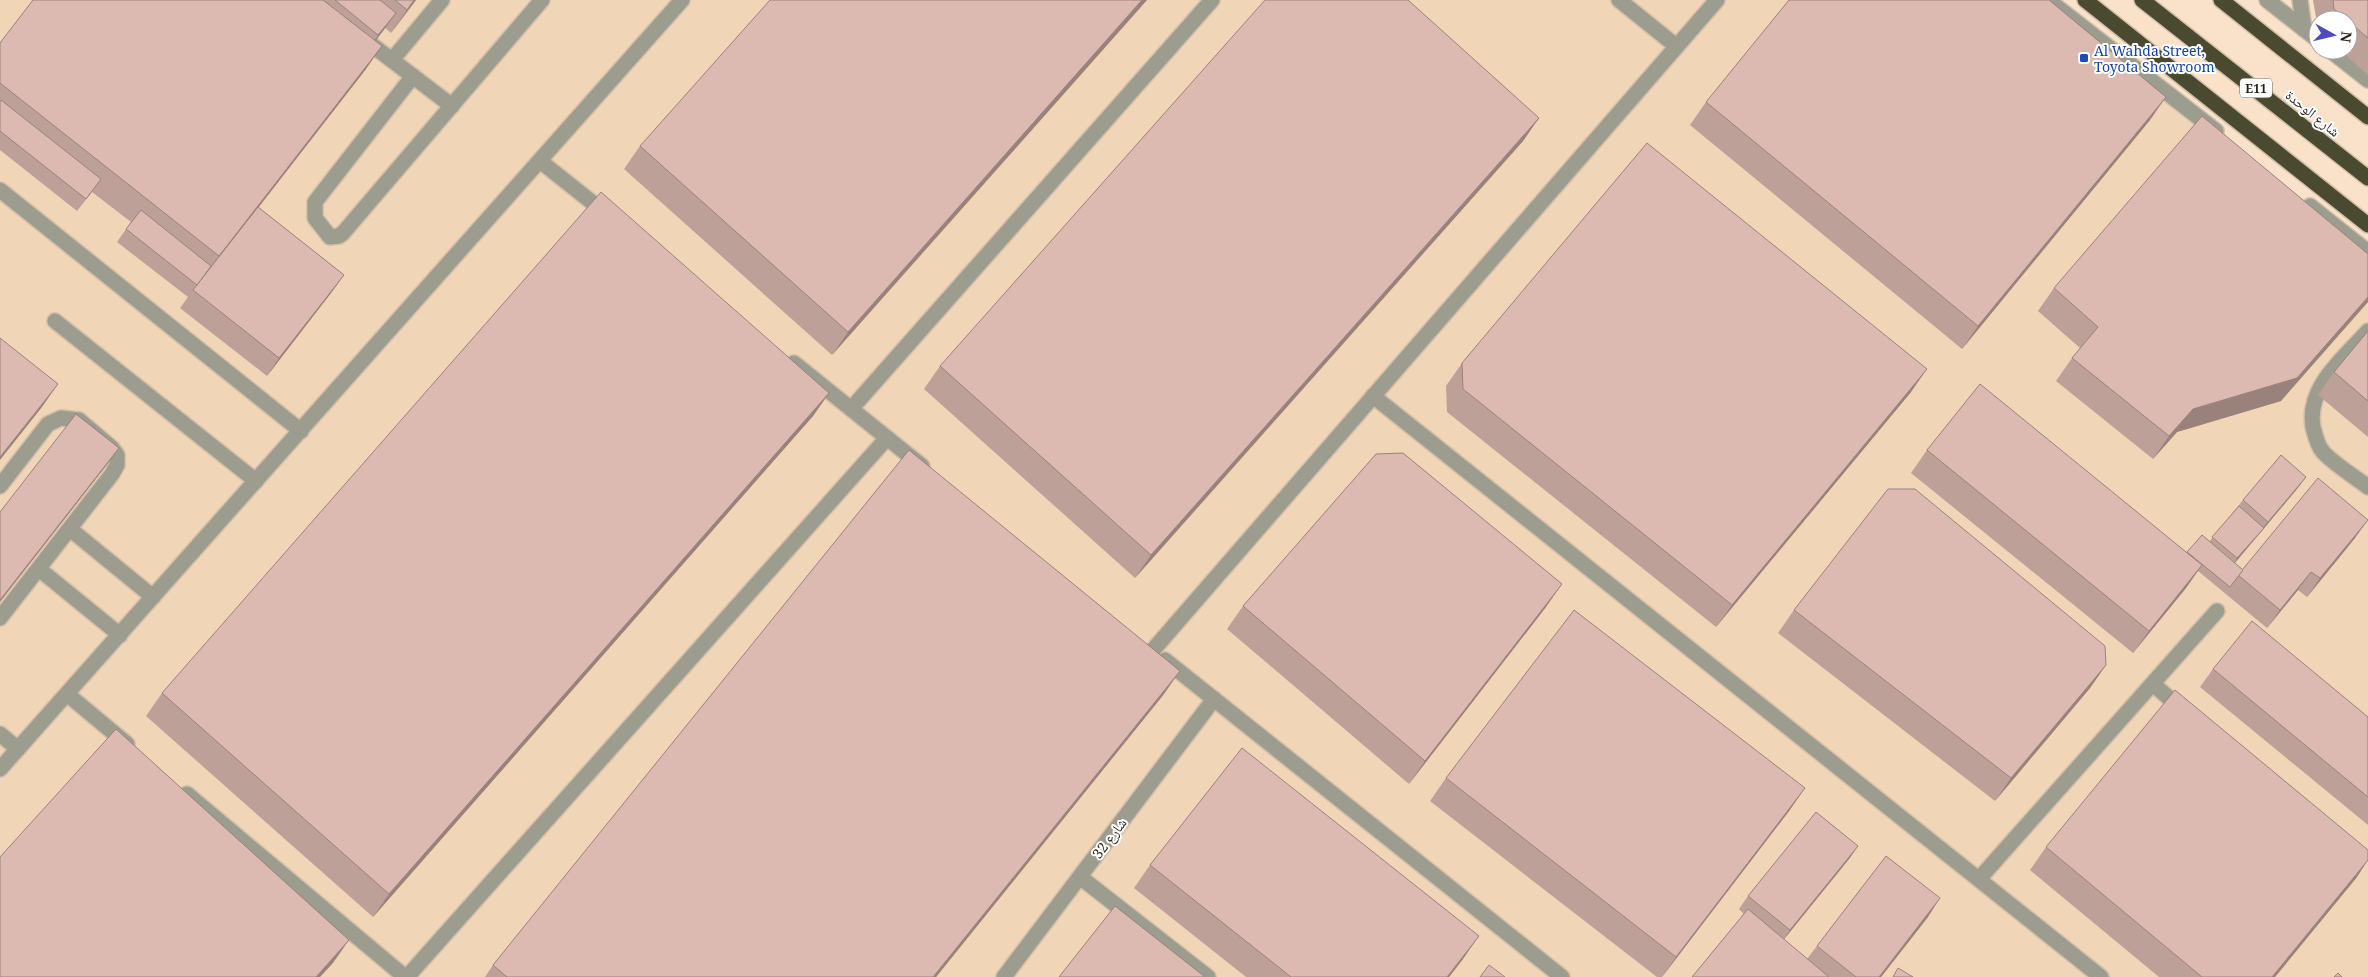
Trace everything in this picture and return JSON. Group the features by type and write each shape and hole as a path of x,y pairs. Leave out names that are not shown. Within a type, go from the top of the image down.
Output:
{"highway":[{"path":"2085,0 2368,225"},
{"name":"شارع الوحدة","path":"2142,0 2368,178"},
{"path":"2221,0 2368,117"}],"street":[{"path":"392,60 442,0"},
{"path":"413,76 315,202 313,213 315,218 330,237 339,236 343,233 542,0"},
{"path":"0,769 682,0"},
{"path":"851,409 1212,0"},
{"path":"1619,0 1676,46"},
{"path":"1153,650 1717,0"},
{"path":"2048,0 2231,143"},
{"path":"2267,0 2308,32"},
{"path":"2300,0 2304,29"},
{"path":"372,45 452,106"},
{"path":"2343,60 2368,80"},
{"path":"540,161 618,223"},
{"path":"0,190 301,431"},
{"path":"2300,198 2368,252"},
{"path":"55,321 256,481"},
{"path":"2368,331 2319,388 2314,403 2312,419 2315,436 2322,451 2368,487"},
{"path":"781,354 932,474"},
{"path":"1373,396 2101,977"},
{"path":"0,486 48,424 61,418 70,417 80,420 112,448 117,455 117,464 112,474 0,618"},
{"path":"174,783 406,977 887,438"},
{"path":"70,529 153,597"},
{"path":"39,569 120,635"},
{"path":"1979,879 2154,685 2217,612"},
{"path":"1138,638 1562,977"},
{"path":"2154,685 2192,717"},
{"path":"67,694 136,752"},
{"name":"شارع 32","path":"1004,977 1214,699"},
{"path":"0,734 18,749"},
{"path":"1080,877 1208,977"}],"shaded area":[{"path":"0,0 2056,0 2368,262 2368,977 0,977"}],"building":[{"path":"33,0 323,0 382,46 219,256 0,83 0,43"},
{"path":"335,0 380,0 396,13 378,35"},
{"path":"395,0 414,0 407,10"},
{"path":"770,0 1142,0 848,332 640,146"},
{"path":"1265,0 1408,0 1539,118 1151,555 940,366"},
{"path":"1789,0 2049,0 2166,97 1978,326 1706,102"},
{"path":"2333,0 2368,0 2368,38 2358,29 2358,10 2334,9"},
{"path":"1,100 101,179 86,199 0,131"},
{"path":"2202,116 2368,254 2368,297 2297,378 2193,409 2169,436 2072,358 2098,327 2054,288"},
{"path":"1647,143 1927,369 1732,605 1463,389 1462,363"},
{"path":"601,192 829,393 389,894 162,693"},
{"path":"258,207 344,275 279,358 193,290"},
{"path":"141,210 211,266 197,285 126,229"},
{"path":"2368,331 2368,401 2334,372"},
{"path":"0,338 58,384 0,457"},
{"path":"1980,384 2202,565 2149,631 1927,450"},
{"path":"76,414 119,448 0,600 0,512"},
{"path":"909,450 1180,671 933,977 507,977 493,965"},
{"path":"1403,453 1562,584 1425,761 1243,606 1376,454"},
{"path":"2281,455 2306,477 2268,522 2243,500"},
{"path":"2318,478 2368,520 2320,578 2311,572 2280,610 2238,575"},
{"path":"1888,489 1915,489 2105,646 2106,665 2011,778 1794,610"},
{"path":"2239,506 2264,528 2237,558 2212,537"},
{"path":"2202,535 2243,570 2230,587 2187,552"},
{"path":"1574,610 1805,788 1676,957 1446,778"},
{"path":"2252,621 2368,717 2368,797 2213,669"},
{"path":"2175,690 2368,850 2368,860 2272,977 2202,977 2046,847"},
{"path":"116,729 349,940 316,977 0,977 0,857"},
{"path":"1242,748 1479,936 1447,977 1291,977 1150,865"},
{"path":"1816,812 1858,846 1790,930 1748,896"},
{"path":"1886,856 1940,898 1879,977 1856,977 1817,946"},
{"path":"1115,906 1205,977 1059,977"},
{"path":"1748,909 1829,977 1692,977"},
{"path":"1489,965 1505,977 1480,977"},
{"path":"1898,968 1913,977 1893,977"},
{"path":"2338,973 2342,977 2334,977"}],"place":[{"name":"Al Wahda Street, Toyota Showroom","path":"2084,58"}]}
